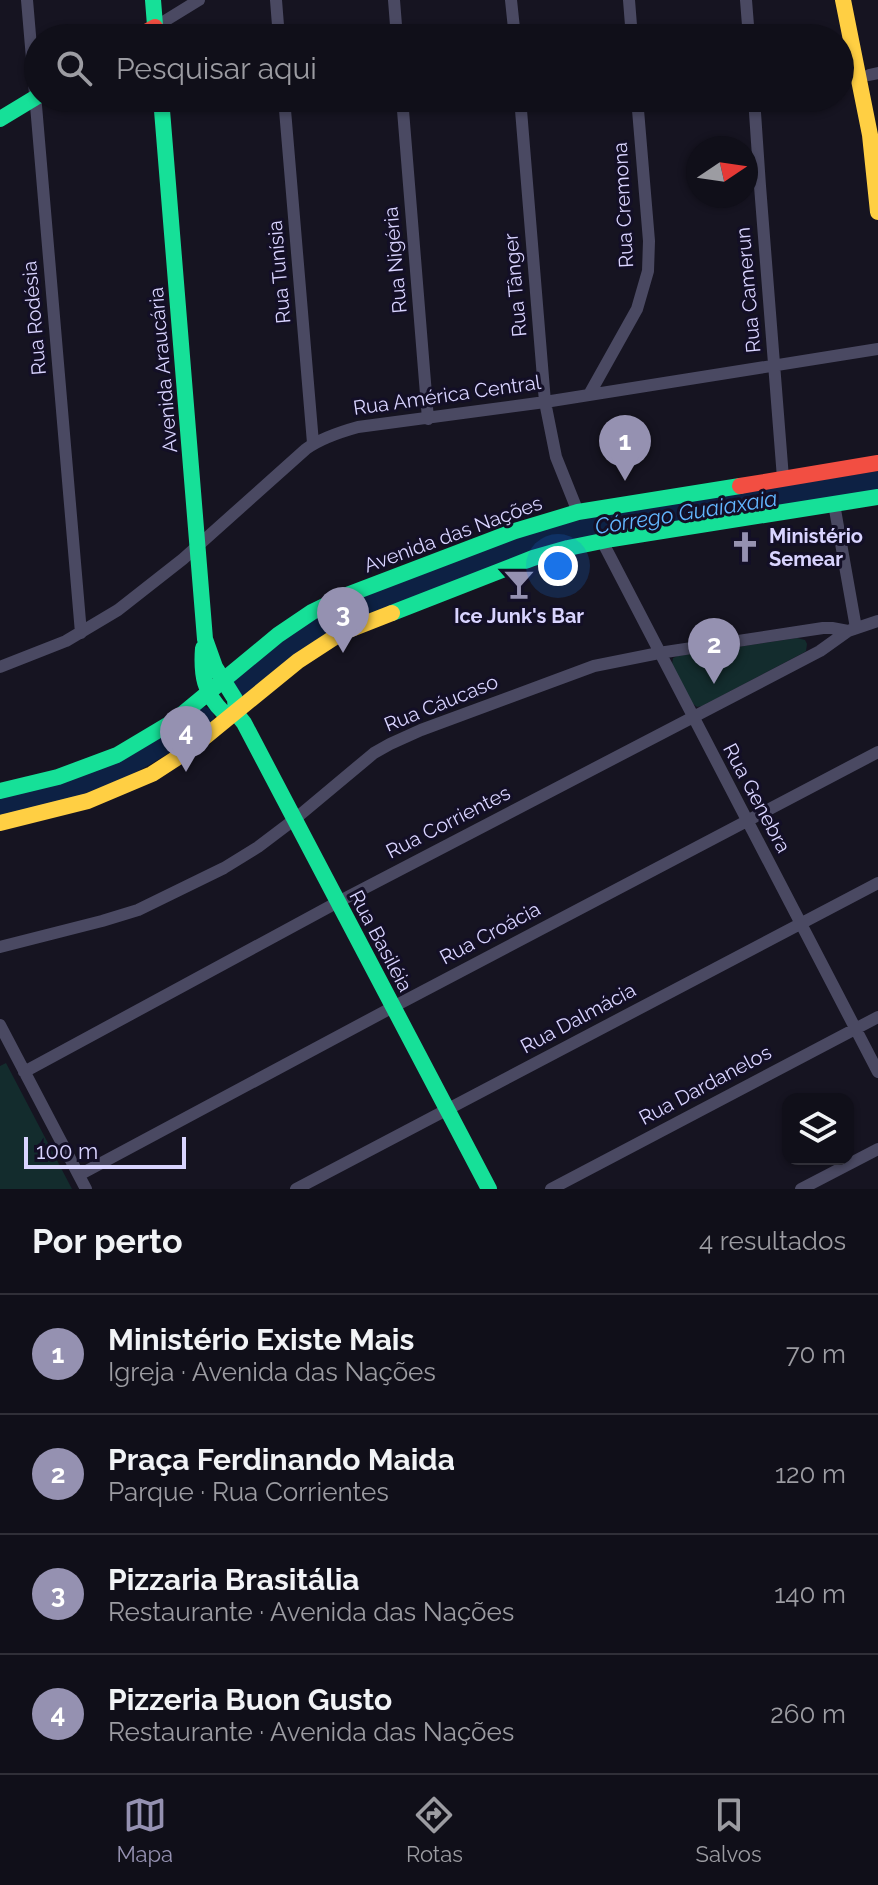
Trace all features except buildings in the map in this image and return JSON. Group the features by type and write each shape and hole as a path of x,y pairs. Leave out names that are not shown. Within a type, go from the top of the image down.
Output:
{"main road":[{"path":"153,0 154,24"},
{"path":"843,0 848,24"},
{"path":"854,55 870,135 878,212"},
{"path":"0,119 24,105"},
{"name":"Avenida Araucária","path":"162,112 205,639 223,699"},
{"name":"Avenida das Nações","path":"0,823 67,807 129,784 173,762 223,699 295,623 338,599 515,531 578,512 878,463"},
{"name":"Avenida das Nações","path":"0,791 58,777 117,755 174,721 298,661 341,633 533,558 602,541 878,497"},
{"name":"Rua Basiléia","path":"223,699 244,723 489,1189"}],"street":[{"name":"Rua Rodésia","path":"27,0 29,24"},
{"path":"166,24 199,0"},
{"path":"276,0 278,24"},
{"path":"394,0 396,24"},
{"path":"511,0 514,24"},
{"path":"629,0 631,24"},
{"path":"746,0 748,24"},
{"name":"Rua Rodésia","path":"38,112 81,633"},
{"name":"Rua Tunísia","path":"285,112 313,443"},
{"name":"Rua Nigéria","path":"403,112 428,419"},
{"name":"Rua Tânger","path":"521,112 545,402 556,457 578,512"},
{"name":"Rua Cremona","path":"590,393 637,309 648,271 649,241 638,112"},
{"name":"Rua Camerun","path":"755,112 783,478"},
{"name":"Rua América Central","path":"0,667 81,633 118,610 183,559 313,443 338,433 358,427 545,402 878,349"},
{"path":"834,504 852,629"},
{"name":"Rua Genebra","path":"602,541 878,1072"},
{"name":"Rua Cáucaso","path":"0,947 147,906 240,859 295,819 374,753 390,744 575,672 659,653 832,628 852,629 878,621"},
{"name":"Rua Corrientes","path":"24,1072 338,902 820,651 852,629"},
{"path":"801,632 812,638 820,651"},
{"name":"Rua Croácia","path":"79,1175 878,752"},
{"name":"Rua Dalmácia","path":"296,1189 878,883"},
{"name":"Rua Dardanelos","path":"551,1189 878,1017"},
{"path":"0,1025 86,1189"},
{"path":"801,1189 878,1149"}],"green space":[{"path":"797,638 805,640 806,651 702,706 692,703 672,665 673,658 678,656"},
{"path":"6,1063 72,1189 0,1189 0,1066"}],"waterway":[{"name":"Córrego Guaiaxaia","path":"243,686 303,638 342,615 540,540 599,526 878,481"},
{"name":"Córrego Guaiaxaia","path":"0,806 79,786 112,773 204,717"}],"traffic: fast":[{"path":"153,0 155,24"},
{"path":"0,119 24,104"},
{"path":"162,112 205,639 215,667 235,699 236,713"},
{"path":"0,791 58,777 117,755 174,721 278,635 312,612 347,595 515,531 578,512 740,486"},
{"path":"392,613 533,558 568,548 878,497"},
{"path":"203,648 203,675 208,691 224,713 236,713"},
{"path":"236,713 489,1189"}],"traffic: slow":[{"path":"843,0 848,24"},
{"path":"854,55 870,135 878,212"},
{"path":"0,823 88,801 152,774 189,750 298,661 341,633 392,613"}],"traffic: jam":[{"path":"740,486 878,463"}],"place":[{"name":"Ministério Existe Mais","path":"625,481"},
{"name":"Ministério Semear","path":"745,547"},
{"name":"Ice Junk's Bar","path":"519,584"},
{"name":"Pizzaria Brasitália","path":"343,653"},
{"name":"Praça Ferdinando Maida","path":"714,684"},
{"name":"Pizzeria Buon Gusto","path":"186,772"}]}
